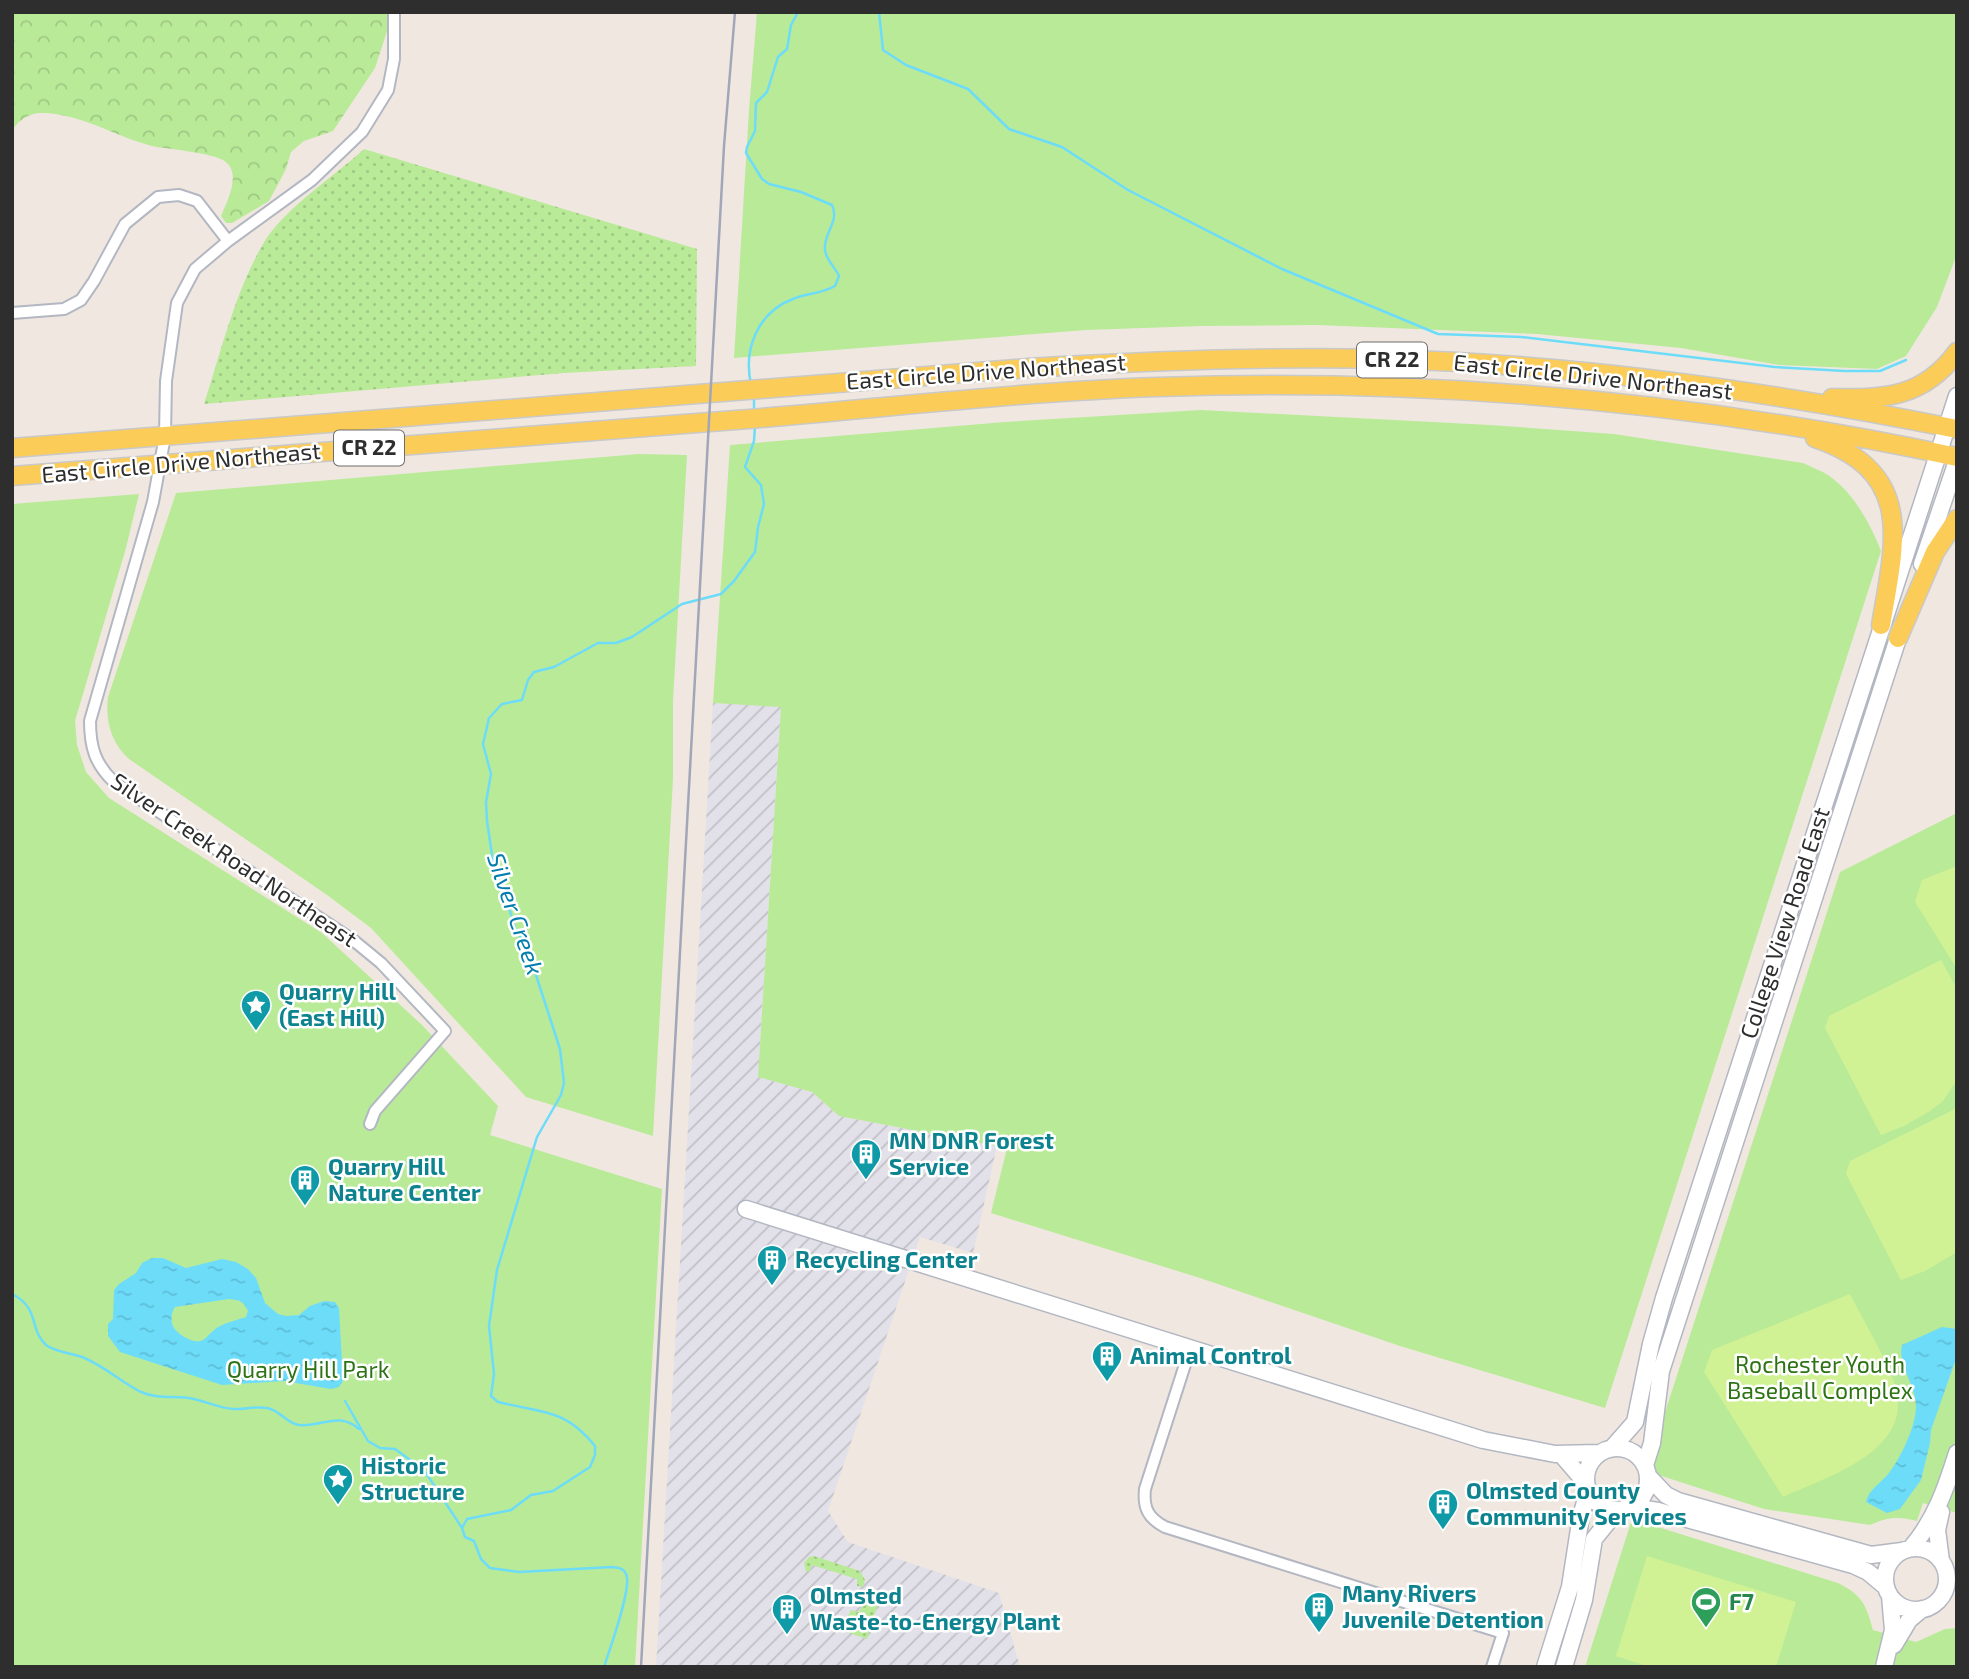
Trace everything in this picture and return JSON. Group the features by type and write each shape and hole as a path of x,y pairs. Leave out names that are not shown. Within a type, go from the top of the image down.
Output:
{"main road":[{"path":"1776,397 1892,396 1931,379 1957,352"},
{"name":"East Circle Drive Northeast","path":"12,449 1120,362 1295,358 1385,359 1509,367 1654,381 1776,397 1952,428"},
{"name":"East Circle Drive Northeast","path":"12,476 1098,390 1274,385 1404,387 1585,400 1740,418 1951,457"},
{"name":"College View Road East","path":"1647,1471 1661,1371 1898,638 1951,457 1957,397"},
{"path":"1740,418 1837,447 1861,461 1877,479 1889,503 1894,533 1881,625"},
{"name":"College View Road East","path":"1606,1450 1635,1422 1651,1344 1664,1298 1881,625 1951,457"},
{"path":"1898,638 1934,552 1957,519"},
{"path":"746,1209 1483,1440 1561,1454 1632,1451 1666,1495 1678,1502 1871,1555 1907,1550 1930,1551 1948,1569"},
{"path":"1545,1667 1570,1587 1587,1488 1586,1472 1591,1461 1606,1450"},
{"path":"1561,1454 1603,1507 1658,1511 1853,1565 1868,1572 1903,1607 1927,1607 1957,1602"},
{"path":"1884,1667 1894,1630 1885,1577 1888,1567 1893,1558 1907,1550 1931,1522 1957,1454"},
{"path":"1564,1667 1584,1600 1594,1539 1611,1518 1644,1494 1647,1471"},
{"path":"1884,1667 1909,1620 1941,1597 1946,1587 1948,1569 1937,1530 1945,1490"}],"street":[{"name":"Silver Creek Road Northeast","path":"370,1124 375,1111 445,1031 381,963 353,940 124,789 106,774 94,754 90,733 92,710 146,530 161,464 165,436 166,381 177,303 195,269 228,241 312,180 362,132 388,90 394,59 394,12"},
{"path":"12,313 64,309 81,300 125,224 158,197 179,195 197,201 228,241"},
{"path":"1190,1349 1145,1489 1146,1510 1150,1517 1165,1527 1503,1633 1492,1667"}],"shaded area":[{"path":"713,703 781,706 758,1077 812,1092 839,1116 997,1146 973,1253 920,1237 828,1511 848,1542 999,1593 1020,1667 656,1667"}],"green space":[{"path":"12,12 390,12 389,25 375,68 333,131 304,141 291,152 286,169 269,201 232,223 226,223 221,216 231,191 233,177 229,165 216,157 152,146 59,115 30,115 12,130"},
{"path":"757,12 1957,12 1957,254 1937,307 1906,356 1877,369 1779,365 1681,348 1537,334 1317,325 1086,330 734,358"},
{"path":"364,149 697,249 696,366 564,373 204,404 244,282 263,244 283,218"},
{"path":"1201,410 1614,434 1803,463 1828,475 1846,491 1866,519 1881,551 1605,1408 1400,1346 1200,1278 991,1213 1007,1148 839,1116 812,1092 758,1077 781,707 713,703 730,445 1005,422"},
{"path":"639,454 687,455 673,701 673,779 653,1136 526,1097 371,928 129,759 114,738 107,706 176,493"},
{"name":"Quarry Hill Park","path":"139,494 126,548 75,721 77,745 86,772 109,798 322,933 422,1025 498,1106 490,1135 662,1189 635,1667 12,1667 12,504"},
{"name":"Rochester Youth Baseball Complex","path":"1957,813 1957,1513 1923,1503 1917,1521 1893,1518 1870,1525 1764,1509 1646,1471 1840,872"},
{"path":"1957,866 1957,969 1915,902 1922,880"},
{"path":"1941,960 1957,989 1957,1080 1943,1101 1930,1111 1881,1135 1825,1028 1829,1016"},
{"path":"1957,1108 1957,1252 1925,1271 1901,1280 1846,1174 1850,1161"},
{"path":"1850,1294 1892,1377 1898,1402 1894,1423 1883,1441 1867,1456 1783,1497 1704,1372 1712,1350"},
{"path":"1632,1519 1838,1583 1862,1601 1873,1630 1916,1642 1945,1629 1957,1628 1957,1667 1585,1667"},
{"path":"814,1556 860,1571 865,1580 863,1587 857,1586 857,1579 812,1565 810,1571 806,1572 804,1563"},
{"name":"F7","path":"1647,1556 1796,1602 1776,1667 1650,1667 1616,1656"},
{"path":"865,1600 876,1600 877,1607 867,1639 846,1632 849,1626 844,1624 851,1610 859,1612"}],"water":[{"path":"152,1258 163,1258 186,1268 222,1259 236,1262 256,1278 265,1303 278,1314 286,1316 299,1315 310,1306 324,1301 335,1302 339,1308 343,1381 339,1387 331,1389 284,1381 222,1385 120,1352 108,1336 108,1324 113,1319 114,1290 136,1273 142,1263","holes":["229,1299 244,1305 248,1311 246,1317 220,1326 199,1341 176,1331 172,1317 175,1307"]},
{"path":"1942,1327 1957,1329 1957,1356 1931,1430 1921,1480 1900,1509 1887,1513 1866,1502 1869,1494 1898,1459 1907,1442 1915,1416 1914,1392 1902,1360 1902,1345"}],"waterway":[{"name":"Silver Creek","path":"751,384 749,358 762,322 781,305 835,286 839,276 825,250 826,238 834,217 832,205 801,192 769,184 762,179 746,153 755,131 756,103 767,92 778,57 787,49 791,25 798,12"},
{"path":"879,12 883,50 906,65 968,89 1009,129 1062,147 1128,190 1282,269 1438,334 1521,337 1775,367 1845,371 1880,371 1906,360"},
{"name":"Silver Creek","path":"754,397 754,411"},
{"name":"Silver Creek","path":"604,1667 626,1591 627,1581 623,1570 612,1567 519,1572 490,1568 481,1559 474,1541 465,1537 462,1528 467,1519 511,1510 531,1495 553,1491 590,1467 595,1455 595,1446 562,1418 498,1402 491,1396 494,1374 489,1326 497,1270 537,1137 561,1095 564,1083 560,1049 534,969 534,958 515,928 493,862 486,802 491,774 483,744 489,718 502,704 522,700 528,680 534,672 554,667 598,643 616,643 632,637 682,604 721,594 734,581 755,552 764,504 761,485 745,467 754,441 755,425"},
{"path":"12,1294 27,1306 37,1332 46,1345 90,1360 141,1392 154,1396 194,1399 230,1409 267,1408 299,1425 338,1420 359,1429"},
{"path":"345,1401 368,1441 380,1448 395,1449 424,1470 462,1528"},
{"path":"1957,1525 1957,1541"}],"railway":[{"path":"641,1667 724,146 735,12"}],"place":[{"name":"Quarry Hill (East Hill)","path":"256,1032"},
{"name":"MN DNR Forest Service","path":"866,1181"},
{"name":"Quarry Hill Nature Center","path":"305,1207"},
{"name":"Recycling Center","path":"772,1287"},
{"name":"Animal Control","path":"1107,1383"},
{"name":"Historic Structure","path":"338,1506"},
{"name":"Olmsted County Community Services","path":"1443,1531"},
{"name":"F7","path":"1706,1629"},
{"name":"Many Rivers Juvenile Detention","path":"1319,1634"},
{"name":"Olmsted Waste-to-Energy Plant","path":"787,1636"}]}
